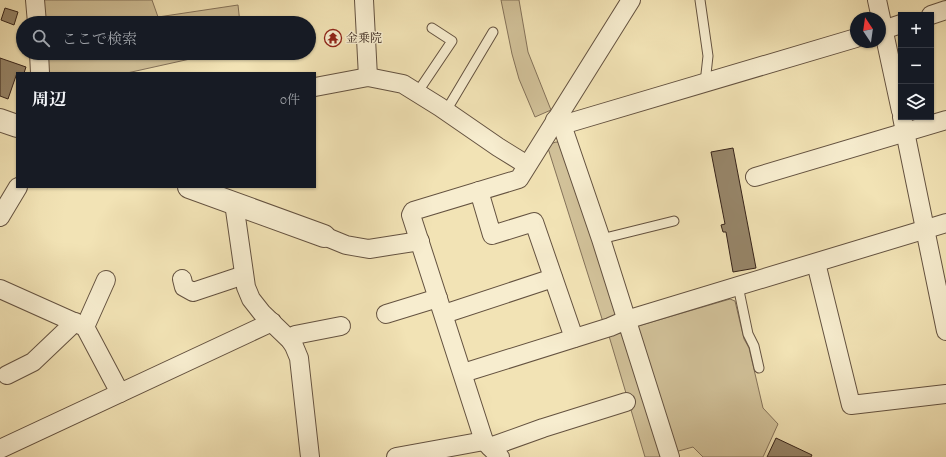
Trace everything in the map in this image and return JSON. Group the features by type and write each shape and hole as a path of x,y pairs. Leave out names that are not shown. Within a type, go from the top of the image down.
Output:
{"street":[{"path":"35,0 36,16"},
{"path":"364,0 368,77"},
{"path":"491,448 463,373 411,215 413,211 519,178 527,164 557,123 631,0"},
{"path":"878,0 880,12"},
{"path":"934,14 946,10"},
{"path":"886,29 898,25"},
{"path":"557,123 705,83 850,40"},
{"path":"886,47 898,98"},
{"path":"39,60 40,72"},
{"path":"316,87 368,77 403,84 446,111 498,147 527,164"},
{"path":"0,120 16,126"},
{"path":"755,177 904,125 946,120"},
{"path":"557,123 601,239 670,457"},
{"path":"904,125 946,331"},
{"path":"0,216 17,188"},
{"path":"193,188 346,245 369,249 420,241"},
{"path":"479,191 492,235 534,222 574,338"},
{"path":"234,203 246,287 251,299 290,340 299,358 310,457"},
{"path":"463,373 618,324 626,320 946,223"},
{"path":"816,263 851,405 946,394"},
{"path":"182,279 184,287 193,292 244,275"},
{"path":"386,314 441,306 553,278"},
{"path":"7,375 33,362 80,325 106,280"},
{"path":"0,289 80,325 120,393"},
{"path":"0,449 272,322"},
{"path":"290,340 296,335 341,326"},
{"path":"396,457 491,448 543,428 626,402"}],"lane":[{"path":"700,0 708,56 705,83"},
{"path":"418,93 452,41 432,28"},
{"path":"446,111 492,32"},
{"path":"601,239 674,221"},
{"path":"738,286 748,334 754,346 759,368"}],"shaded area":[{"path":"41,0 152,0 158,16 42,16"},
{"path":"501,0 519,0 528,52 551,110 535,117 519,79 512,54"},
{"path":"238,5 239,16 165,16"},
{"path":"44,60 186,60 132,72 45,72"},
{"path":"556,142 563,143 617,316 603,322 547,145"},
{"path":"730,299 735,301 744,339 749,348 763,408 778,424 763,457 703,457 693,447 675,452 636,330 638,326"},
{"path":"620,333 625,336 662,457 645,457 609,336"}],"building":[{"path":"5,8 18,12 14,25 1,20"},
{"path":"0,58 26,67 24,72 16,72 8,99 0,96"},
{"path":"733,148 756,268 733,272 726,232 723,232 721,225 725,224 711,152"},
{"path":"776,438 812,455 811,457 767,457"}],"place":[{"name":"金乗院","path":"333,38"}]}
